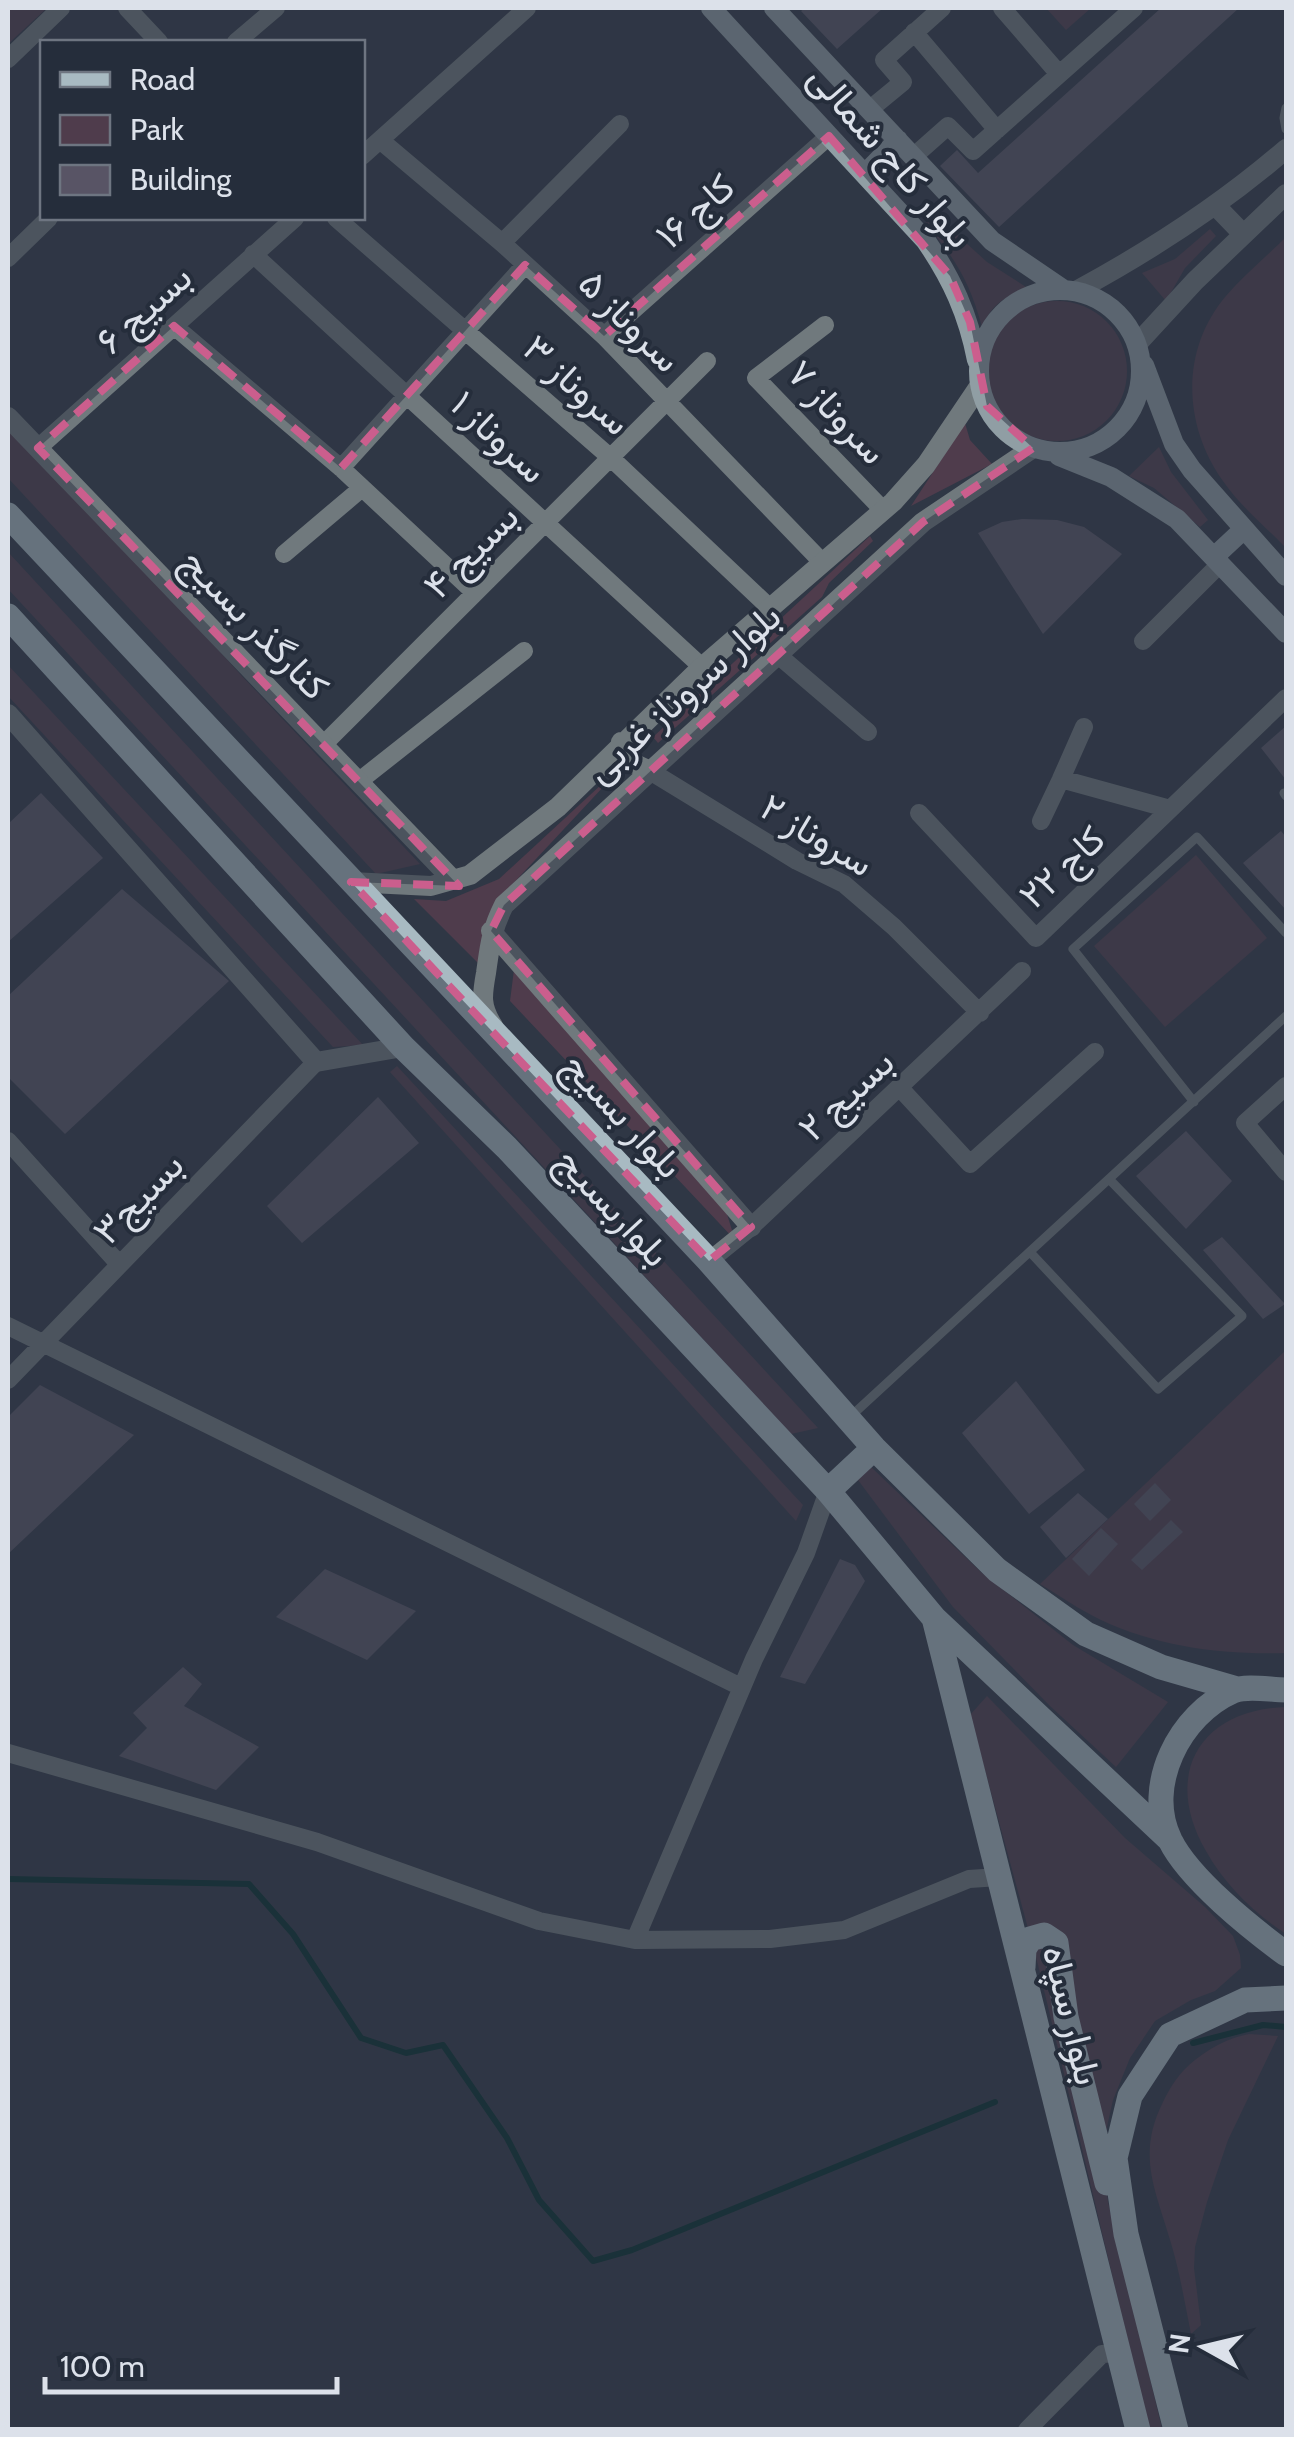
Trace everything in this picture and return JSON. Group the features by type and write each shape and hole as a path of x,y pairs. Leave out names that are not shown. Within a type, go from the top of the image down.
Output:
{"main road":[{"name":"بلوار کاج شمالی","path":"774,8 992,241 1070,290"},
{"name":"بلوار کاج شمالی","path":"715,9 926,241 950,276 970,322 980,379"},
{"path":"865,174 898,140"},
{"path":"1286,576 1192,470 1174,444 1128,325 1114,310 1096,298 1070,290 1038,293 1014,304 996,322 983,346 980,379 987,406 998,424 1014,438 1038,450 1111,477 1176,519 1286,633"},
{"path":"1038,450 1070,452 1096,444 1118,429 1134,407 1141,380 1138,349"},
{"name":"بلوار بسیج","path":"8,516 709,1261 874,1448 997,1570 1086,1634 1161,1667 1237,1689 1286,1690"},
{"path":"1217,561 1244,529"},
{"name":"بلواربسیج","path":"8,616 403,1047 507,1148 828,1491 934,1618 1170,1840 1230,1910 1286,1954"},
{"path":"828,1491 874,1448"},
{"name":"بلوار سپاه","path":"934,1618 1138,2430"},
{"path":"1170,1840 1162,1805 1166,1764 1185,1728 1215,1700 1237,1689"},
{"path":"1023,1978 1028,1942 1041,1935 1051,1938 1058,1951 1066,2018 1106,2182 1126,2234"},
{"name":"بلوار سپاه","path":"1176,2430 1126,2234 1115,2158 1130,2096 1170,2035 1245,2000 1286,1998"}],"street":[{"path":"8,59 61,8"},
{"path":"127,8 157,40"},
{"path":"238,40 276,8"},
{"path":"365,153 527,8"},
{"path":"870,110 902,82 884,60 942,8"},
{"path":"1002,8 1060,74"},
{"path":"912,157 948,126 973,151 1134,8"},
{"path":"914,32 997,130"},
{"path":"502,243 620,124"},
{"name":"کاج ۱۶","path":"604,336 829,136"},
{"name":"سروناز ۵","path":"380,140 604,336 822,562"},
{"path":"1070,290 1152,250 1216,206 1286,149"},
{"path":"1138,349 1243,234 1286,194"},
{"path":"1216,206 1243,234"},
{"path":"8,258 47,220"},
{"name":"بسیج ۶","path":"38,448 292,220"},
{"name":"سروناز ۳","path":"338,220 610,458 768,607"},
{"name":"سروناز ۱","path":"254,254 702,668"},
{"path":"341,468 525,265"},
{"name":"سروناز ۷","path":"825,325 756,378 883,510"},
{"path":"174,326 341,468 474,593"},
{"name":"بسیج ۴","path":"323,744 708,361"},
{"name":"بلوار سروناز غربی","path":"351,882 430,886 470,874 558,807 621,742 768,607 883,510 926,464 980,379"},
{"name":"کنارگذر بسیج","path":"8,417 453,880"},
{"name":"بلوار سروناز غربی","path":"504,1045 483,1010 481,991 491,931 504,905 905,538 949,504 1038,450"},
{"path":"284,554 362,488"},
{"path":"883,510 896,519 905,538"},
{"path":"1144,640 1217,561"},
{"path":"358,782 524,651"},
{"path":"778,655 868,732"},
{"name":"کاج ۲۲","path":"919,813 1036,938 1286,698"},
{"path":"8,714 316,1062 403,1047"},
{"name":"کاج ۲۲","path":"1041,821 1084,727"},
{"path":"621,742 631,762 650,771"},
{"name":"سروناز ۲","path":"650,771 797,861 844,884 894,927 980,1013"},
{"name":"کاج ۲۲","path":"1061,779 1170,809"},
{"name":"بلوار بسیج","path":"491,931 751,1228"},
{"name":"بسیج ۲","path":"709,1261 751,1228 1022,971"},
{"path":"900,1088 970,1164 1095,1052"},
{"name":"بسیج۳","path":"8,1380 316,1062"},
{"path":"1286,1086 1245,1123 1286,1172"},
{"path":"8,1141 119,1264"},
{"path":"8,1326 741,1687"},
{"path":"635,1940 741,1687 806,1553 828,1491"},
{"path":"8,1753 317,1842 539,1922 635,1940 770,1939 844,1930 970,1879 999,1877"},
{"path":"1028,2430 1102,2354 1119,2353"}],"lane":[{"path":"1286,108 1286,129"},
{"path":"1194,1102 1074,949 1197,838 1286,933"},
{"path":"848,1419 1286,1016"},
{"path":"1030,1252 1158,1389 1242,1316 1109,1179"}],"highlighted area":[{"path":"829,136 950,276 970,322 987,406 1033,448 923,522 504,905 491,931 751,1227 709,1261 351,882 459,886 38,448 174,326 341,468 525,265 604,336"}],"green space":[{"path":"8,8 47,8 8,44"},
{"path":"1046,8 1091,8 1066,30"},
{"path":"933,213 987,262 1026,287 1000,302 982,327 960,271 925,223"},
{"path":"1210,229 1216,236 1185,268 1166,301 1142,273 1175,259"},
{"path":"1286,237 1286,548 1237,499 1210,459 1200,436 1192,388 1200,340 1211,317 1233,288"},
{"path":"1057,301 1084,306 1107,321 1122,344 1127,371 1122,398 1107,421 1084,436 1057,441 1030,436 1007,421 992,398 987,371 992,344 1007,321 1030,306"},
{"path":"8,417 240,674 420,864 376,874 8,478"},
{"path":"965,423 970,440 992,464 911,506"},
{"path":"1159,447 1171,472 1208,520 1200,527 1154,488 1129,476"},
{"path":"870,536 873,541 829,583 822,597 658,743 653,737"},
{"path":"8,552 818,1428 791,1434 8,589"},
{"path":"8,665 363,1045 333,1047 8,696"},
{"path":"603,783 495,903 485,936 485,970 414,899 446,901 499,879"},
{"path":"1196,855 1267,938 1165,1027 1094,946"},
{"path":"516,954 718,1185 735,1240 510,1001"},
{"path":"397,1066 803,1505 796,1521 390,1072"},
{"path":"1286,1350 1286,1653 1215,1651 1146,1637 1101,1620 1040,1584"},
{"path":"871,1467 982,1573 1073,1645 1168,1702 1116,1767 953,1607 858,1480"},
{"path":"987,1696 1125,1838 1205,1907 1233,1936 1240,1955 1241,1968 1215,1991 1155,2021 1130,2058 1113,2100 1102,2149 1108,2202 1162,2429 1149,2429 1038,1965 970,1715"},
{"path":"1286,1707 1286,1934 1252,1908 1222,1876 1193,1823 1188,1797 1189,1773 1197,1752 1211,1734 1231,1720 1256,1711"},
{"path":"1249,2034 1278,2036 1228,2140 1207,2202 1195,2247 1201,2325 1191,2334 1151,2173 1151,2139 1163,2102 1185,2070 1214,2047"}],"building":[{"path":"883,8 837,49 801,11"},
{"path":"1161,8 1239,8 999,227 940,166 957,150 978,173"},
{"path":"1057,520 1084,527 1122,554 1043,634 978,533 1002,522"},
{"path":"1286,726 1286,780 1261,748"},
{"path":"41,793 103,858 8,942 8,824"},
{"path":"1281,831 1286,837 1286,910 1243,863"},
{"path":"122,889 229,981 65,1134 8,1077 8,996"},
{"path":"378,1097 419,1143 302,1243 267,1206"},
{"path":"1186,1131 1232,1181 1186,1229 1136,1176"},
{"path":"1222,1237 1285,1304 1263,1319 1203,1250"},
{"path":"1016,1381 1085,1470 1029,1514 962,1433"},
{"path":"40,1385 134,1435 8,1554 8,1417"},
{"path":"1155,1483 1171,1500 1150,1521 1134,1504"},
{"path":"1078,1493 1108,1519 1066,1558 1040,1527"},
{"path":"1171,1520 1183,1532 1142,1570 1131,1560"},
{"path":"1101,1528 1118,1544 1089,1576 1072,1559"},
{"path":"840,1559 855,1565 865,1581 805,1684 780,1677"},
{"path":"325,1569 416,1611 367,1660 276,1617"},
{"path":"183,1667 202,1684 184,1706 259,1747 216,1790 119,1756 147,1728 133,1713"}],"waterway":[{"path":"8,1879 249,1884 293,1934 361,2038 406,2053 443,2045 507,2138 539,2200 593,2261 632,2250 995,2102"},
{"path":"1193,2043 1263,2025 1286,2027"}]}
